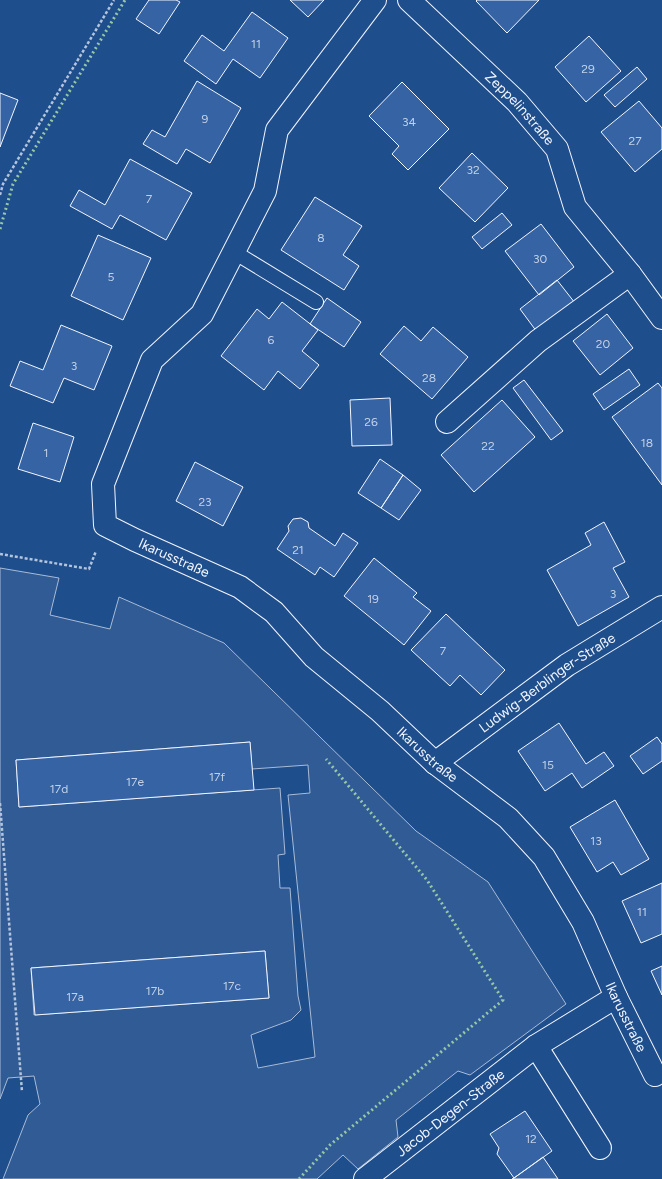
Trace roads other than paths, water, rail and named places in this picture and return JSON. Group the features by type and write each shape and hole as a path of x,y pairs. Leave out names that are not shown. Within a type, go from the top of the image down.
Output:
{"street":[{"path":"234,252 265,192 277,130 375,0"},
{"name":"Zeppelinstraße","path":"409,0 517,102 557,149 575,207 630,274 662,318"},
{"name":"Ikarusstraße","path":"234,252 202,314 152,360 103,484 105,525 240,587 274,612 314,657 380,711 435,763 508,818 544,857 583,922 616,997 655,1075"},
{"path":"447,422 538,341 630,274"},
{"name":"Ludwig-Berblinger-Straße","path":"435,763 567,665 662,607"},
{"name":"Jacob-Degen-Straße","path":"365,1179 536,1046 616,997"},
{"path":"536,1046 600,1148"}],"lane":[{"path":"234,252 316,302"}]}
